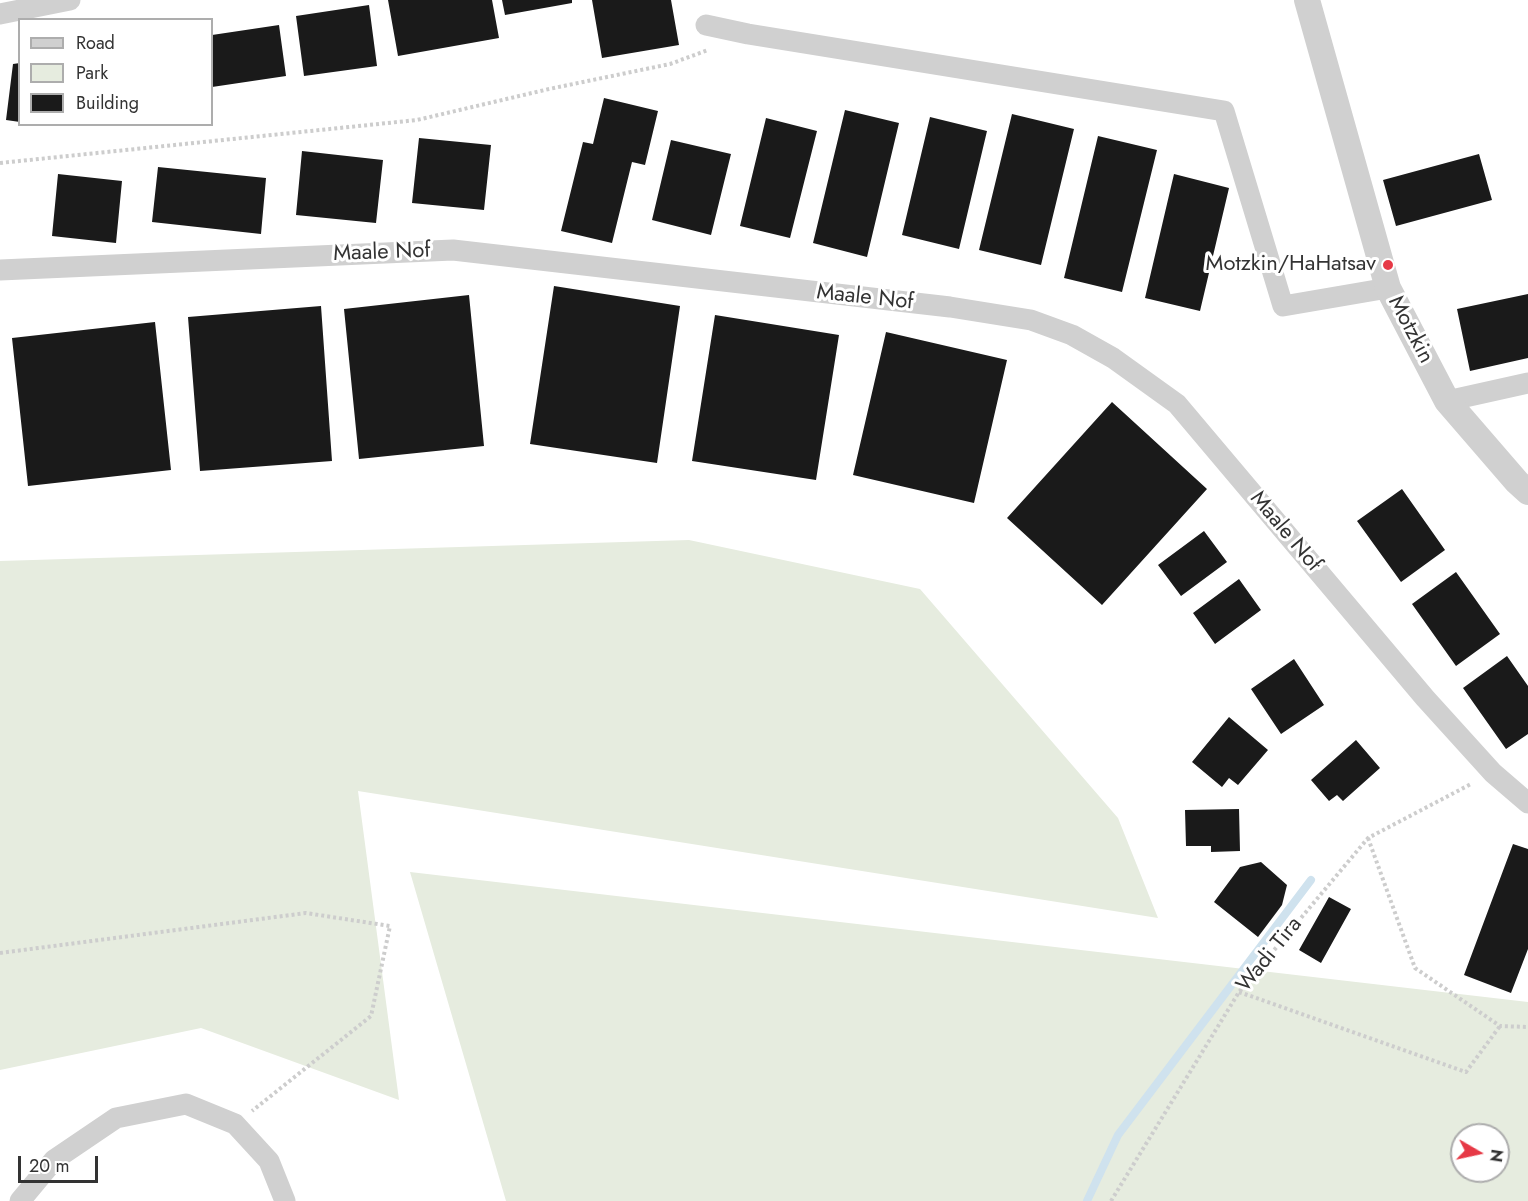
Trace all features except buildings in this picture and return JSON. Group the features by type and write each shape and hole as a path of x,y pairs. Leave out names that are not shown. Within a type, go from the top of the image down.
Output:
{"street":[{"path":"0,14 70,0"},
{"name":"Motzkin","path":"1307,0 1388,288 1447,401 1528,492"},
{"path":"706,25 748,34 1224,111 1283,306 1388,288"},
{"name":"Maale Nof","path":"0,270 453,250 950,307 1031,320 1072,335 1113,358 1177,404 1425,698 1492,773 1528,803"},
{"path":"1447,401 1528,383"},
{"path":"20,1201 54,1160 116,1118 186,1104 235,1124 269,1161 285,1201"}],"path":[{"path":"0,163 417,120 549,88 670,64 748,34"},
{"name":"Wadi Tira","path":"1111,1201 1239,992 1368,837 1492,773"},
{"path":"1368,837 1415,968 1500,1026 1528,1028"},
{"path":"0,953 306,913 390,926 371,1016 246,1116"},
{"path":"1239,992 1466,1072 1500,1026"}],"green space":[{"path":"689,540 920,589 1118,818 1158,918 358,791 399,1100 201,1028 0,1070 0,561"},
{"path":"410,872 1528,1002 1528,1201 506,1201"}],"waterway":[{"path":"1087,1201 1118,1135 1311,880"}],"place":[{"name":"Motzkin/HaHatsav","path":"1388,265"}]}
